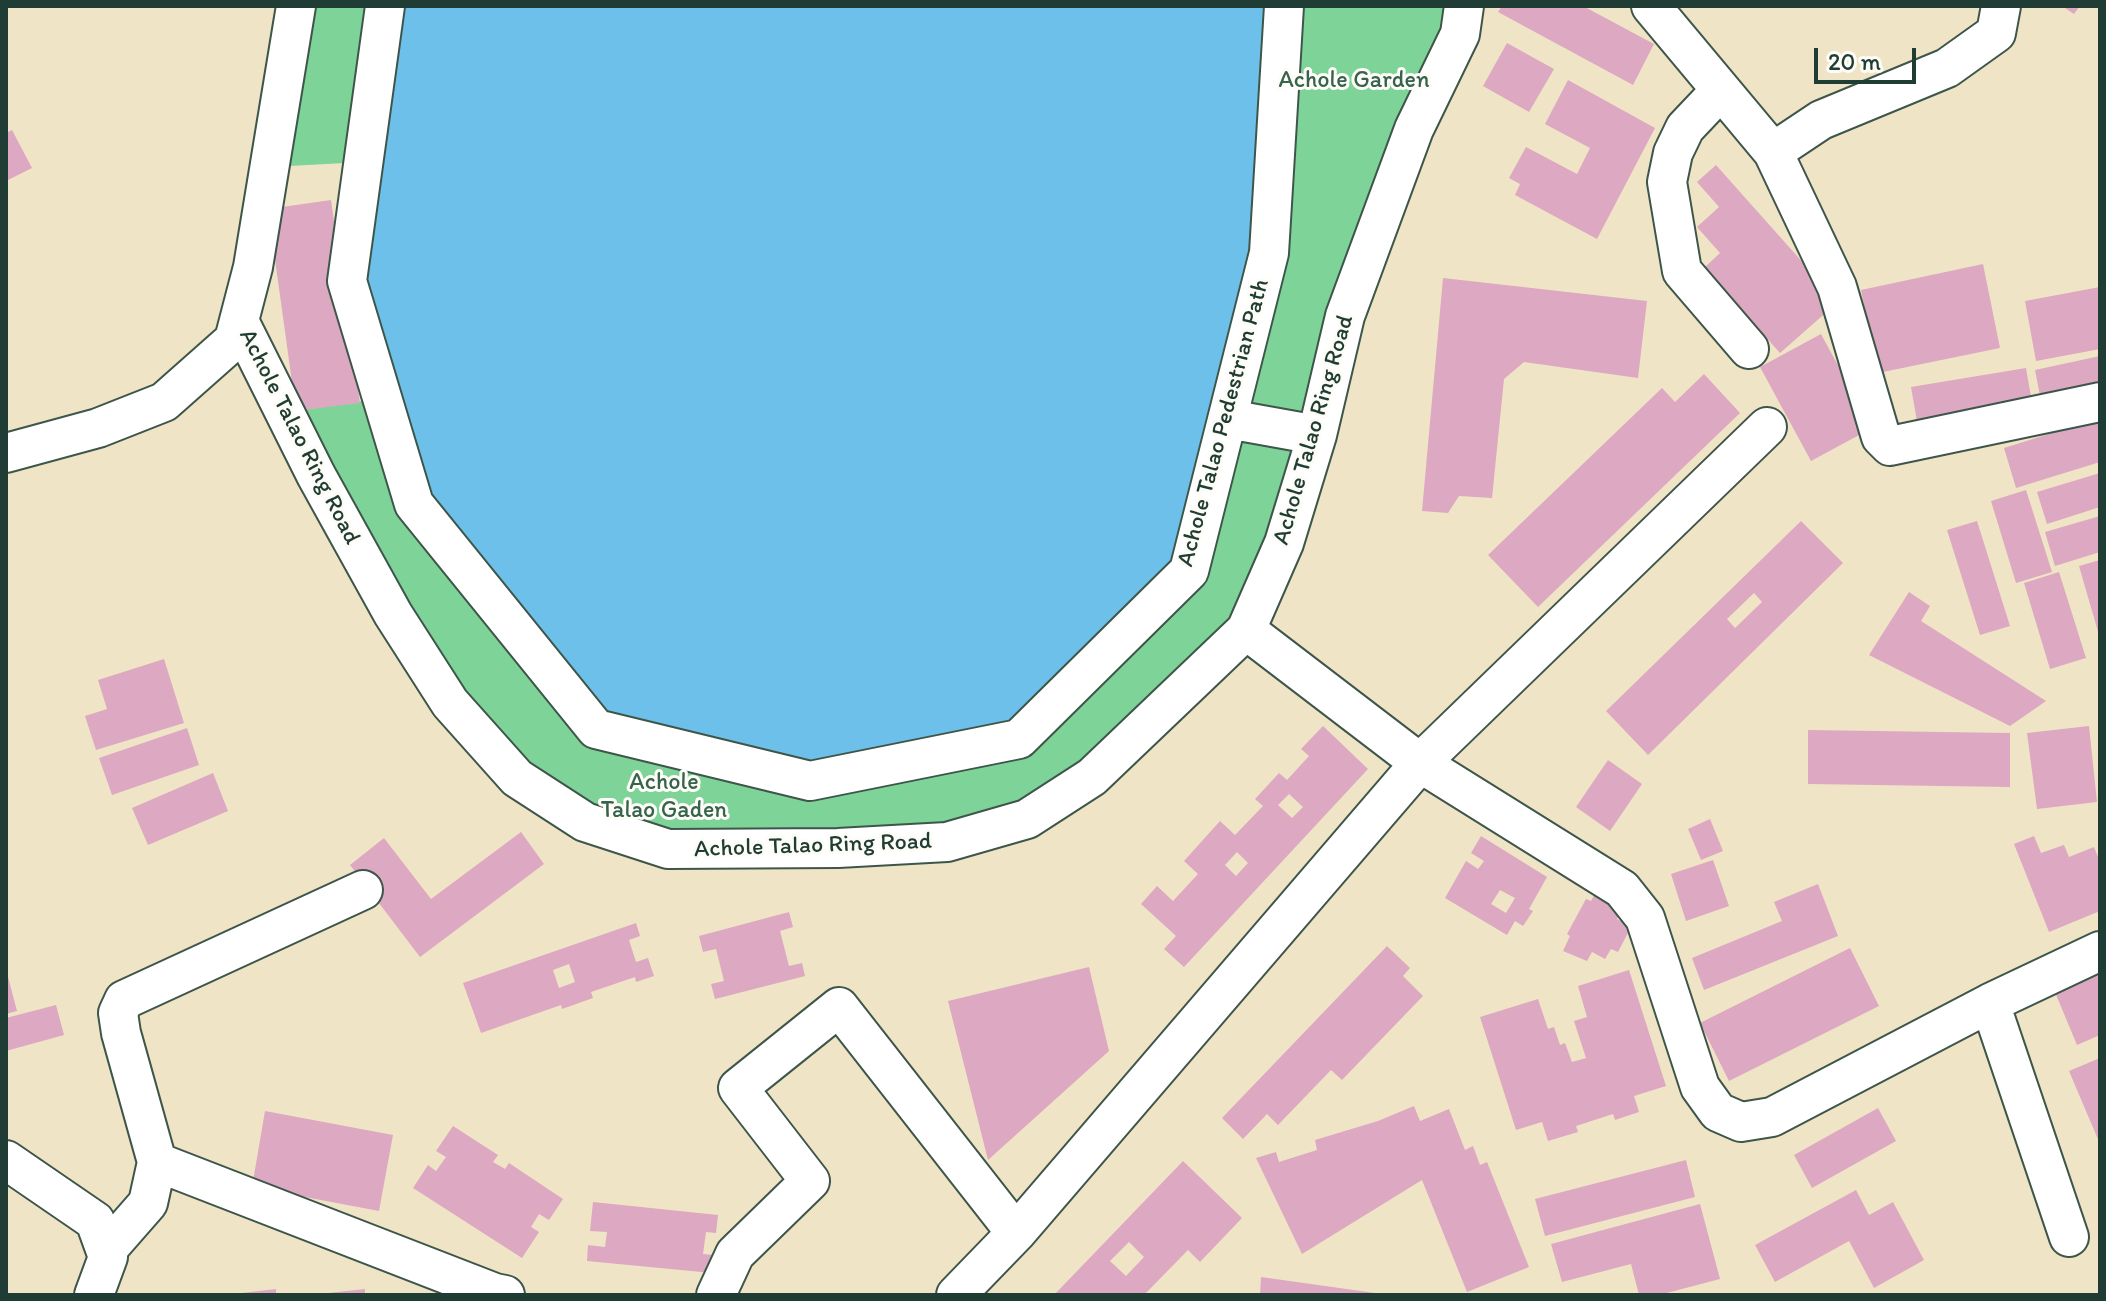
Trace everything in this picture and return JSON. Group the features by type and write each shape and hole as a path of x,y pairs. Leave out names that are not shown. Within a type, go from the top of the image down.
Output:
{"street":[{"name":"Achole Talao Ring Road","path":"296,6 253,267 239,321 316,475 393,614 450,703 517,778 585,822 668,849 838,848 947,842 1027,819 1092,777 1246,630 1284,543 1317,435 1345,316 1414,129 1460,34 1464,6"},
{"name":"Achole Talao Pedestrian Path","path":"385,6 347,281 414,504 596,729 810,781 1019,739 1189,571 1269,253 1284,6"},
{"path":"1773,152 1821,120 1947,68 1996,33 2001,6"},
{"path":"1659,9 1773,152 1837,287 1881,437 1890,446 2100,402"},
{"path":"1721,90 1685,128 1673,153 1667,182 1682,271 1749,349"},
{"path":"6,453 98,428 164,402 234,340 239,321"},
{"path":"1228,419 1317,435"},
{"path":"956,1295 1016,1233 1420,763 1767,427"},
{"path":"1246,630 1420,763 1622,889 1645,918 1700,1087 1718,1112 1741,1122 1772,1117 1990,1003 2100,951"},
{"path":"106,1251 148,1203 157,1162 121,1033 118,1013 124,1000 363,890"},
{"path":"1990,1003 2069,1237"},
{"path":"716,1295 735,1254 810,1181 738,1088 839,1007 1016,1233"},
{"path":"6,1160 95,1221 108,1257 94,1295"},
{"path":"157,1162 505,1295"}],"green space":[{"path":"294,6 385,6 364,162 270,167"},
{"path":"1284,6 1464,6 1246,630 1027,819 838,848 585,822 450,703 296,411 382,398"}],"water":[{"path":"385,6 1284,6 1269,253 1189,571 1019,739 810,781 596,729 414,504 347,281"}],"building":[{"path":"1502,6 1583,6 1654,44 1633,85 1498,12"},
{"path":"2062,6 2080,6 2074,14"},
{"path":"1507,43 1554,69 1529,112 1483,86"},
{"path":"1568,80 1655,128 1597,239 1515,195 1520,184 1509,178 1526,147 1577,174 1590,148 1545,124"},
{"path":"12,130 32,168 6,181 6,133"},
{"path":"1716,165 1838,302 1780,353 1704,268 1720,253 1697,227 1719,207 1697,182"},
{"path":"331,200 360,403 296,411 268,209"},
{"path":"1983,264 2000,348 1878,373 1861,290"},
{"path":"1443,278 1647,301 1638,378 1524,362 1504,379 1492,498 1459,496 1448,513 1422,511"},
{"path":"2100,287 2100,349 2036,361 2025,301"},
{"path":"1821,334 1872,428 1811,461 1760,367"},
{"path":"2100,356 2100,399 2043,411 2035,370"},
{"path":"2026,368 2034,414 1919,433 1911,387"},
{"path":"1704,374 1740,413 1538,607 1488,555 1662,388 1675,402"},
{"path":"2100,418 2100,462 2016,488 2004,448"},
{"path":"2100,473 2100,507 2047,524 2037,492"},
{"path":"2026,490 2052,572 2016,583 1991,501"},
{"path":"2100,516 2100,552 2055,566 2045,532"},
{"path":"1801,521 1843,563 1648,755 1606,711","holes":["1754,593 1762,602 1735,628 1727,619"]},
{"path":"1977,521 2010,626 1980,635 1947,530"},
{"path":"2100,560 2100,635 2099,635 2079,566"},
{"path":"2059,572 2086,658 2050,669 2024,583"},
{"path":"1909,592 1930,606 1921,621 2046,701 2010,726 1869,655"},
{"path":"164,659 184,723 96,750 85,716 107,709 98,680"},
{"path":"1323,726 1368,769 1184,967 1164,949 1176,936 1141,904 1157,886 1173,901 1198,874 1184,861 1220,821 1235,835 1263,806 1255,799 1279,773 1287,780 1309,756 1301,749","holes":["1289,794 1303,807 1292,818 1278,805","1237,852 1248,863 1236,876 1225,865"]},
{"path":"2089,726 2097,802 2037,809 2027,733"},
{"path":"187,728 199,765 112,795 99,758"},
{"path":"1808,730 2010,733 2010,787 1808,784"},
{"path":"1608,760 1642,784 1610,831 1576,807"},
{"path":"213,773 228,811 148,845 132,808"},
{"path":"1710,819 1723,851 1701,860 1688,829"},
{"path":"521,832 544,864 420,957 350,865 384,838 431,899"},
{"path":"1481,836 1547,877 1523,926 1515,921 1507,935 1445,898 1466,861 1478,869 1484,861 1471,853","holes":["1500,890 1515,898 1506,913 1491,904"]},
{"path":"2034,836 2041,853 2064,845 2069,857 2094,847 2100,862 2100,911 2049,932 2014,844"},
{"path":"1713,860 1729,906 1686,921 1671,874"},
{"path":"1818,884 1838,936 1704,990 1692,958 1782,921 1774,902"},
{"path":"1598,888 1614,896 1609,905 1621,911 1617,919 1631,927 1618,952 1611,949 1605,959 1592,952 1587,961 1563,951 1570,936 1567,934 1586,899 1591,901"},
{"path":"789,912 793,927 780,931 789,966 802,963 805,976 715,999 711,984 724,981 716,949 703,952 699,936"},
{"path":"636,923 640,936 629,940 636,962 648,958 654,976 636,982 635,977 591,992 593,998 562,1009 561,1005 481,1033 463,983","holes":["569,964 575,982 559,988 553,970"]},
{"path":"1387,946 1410,968 1403,976 1423,996 1342,1080 1331,1070 1278,1125 1267,1114 1243,1139 1222,1118"},
{"path":"1850,948 1879,1006 1729,1081 1700,1023"},
{"path":"2100,965 2100,1035 2077,1045 2052,985"},
{"path":"1089,967 1109,1051 988,1160 948,1001"},
{"path":"6,969 17,1011 6,1014"},
{"path":"1629,970 1666,1086 1634,1096 1639,1112 1615,1120 1613,1114 1576,1126 1578,1132 1548,1141 1542,1122 1516,1130 1480,1017 1538,999 1548,1029 1554,1027 1560,1045 1565,1043 1572,1062 1586,1058 1574,1021 1587,1017 1578,986"},
{"path":"56,1005 64,1035 6,1051 6,1018"},
{"path":"2100,1058 2100,1144 2069,1071"},
{"path":"1414,1106 1420,1121 1449,1109 1465,1150 1473,1146 1480,1165 1487,1162 1529,1267 1467,1292 1422,1180 1302,1254 1256,1158 1276,1152 1279,1162 1317,1150 1315,1140 1378,1121"},
{"path":"1878,1108 1896,1141 1812,1188 1794,1155"},
{"path":"265,1111 393,1135 379,1211 252,1187"},
{"path":"453,1126 498,1155 493,1162 505,1169 509,1163 563,1199 549,1220 539,1214 531,1227 539,1232 522,1258 413,1188 428,1165 436,1171 446,1157 436,1151"},
{"path":"1686,1160 1695,1197 1545,1236 1535,1199"},
{"path":"1183,1161 1242,1218 1200,1262 1188,1250 1144,1295 1054,1295","holes":["1129,1242 1144,1257 1126,1276 1110,1261"]},
{"path":"1856,1190 1869,1215 1893,1202 1924,1260 1874,1288 1849,1241 1775,1282 1755,1245"},
{"path":"593,1202 718,1215 716,1233 706,1232 703,1254 714,1255 712,1273 587,1261 588,1245 605,1247 607,1232 590,1231"},
{"path":"1700,1204 1720,1279 1659,1295 1639,1295 1631,1264 1562,1282 1551,1244"},
{"path":"1261,1277 1375,1293 1375,1295 1260,1295"},
{"path":"276,1289 276,1295 242,1295 242,1293"},
{"path":"365,1289 365,1295 328,1295 328,1293"}],"park label":[{"name":"Achole Garden","path":"1354,81"},
{"name":"Achole Talao Gaden","path":"664,797"}]}
